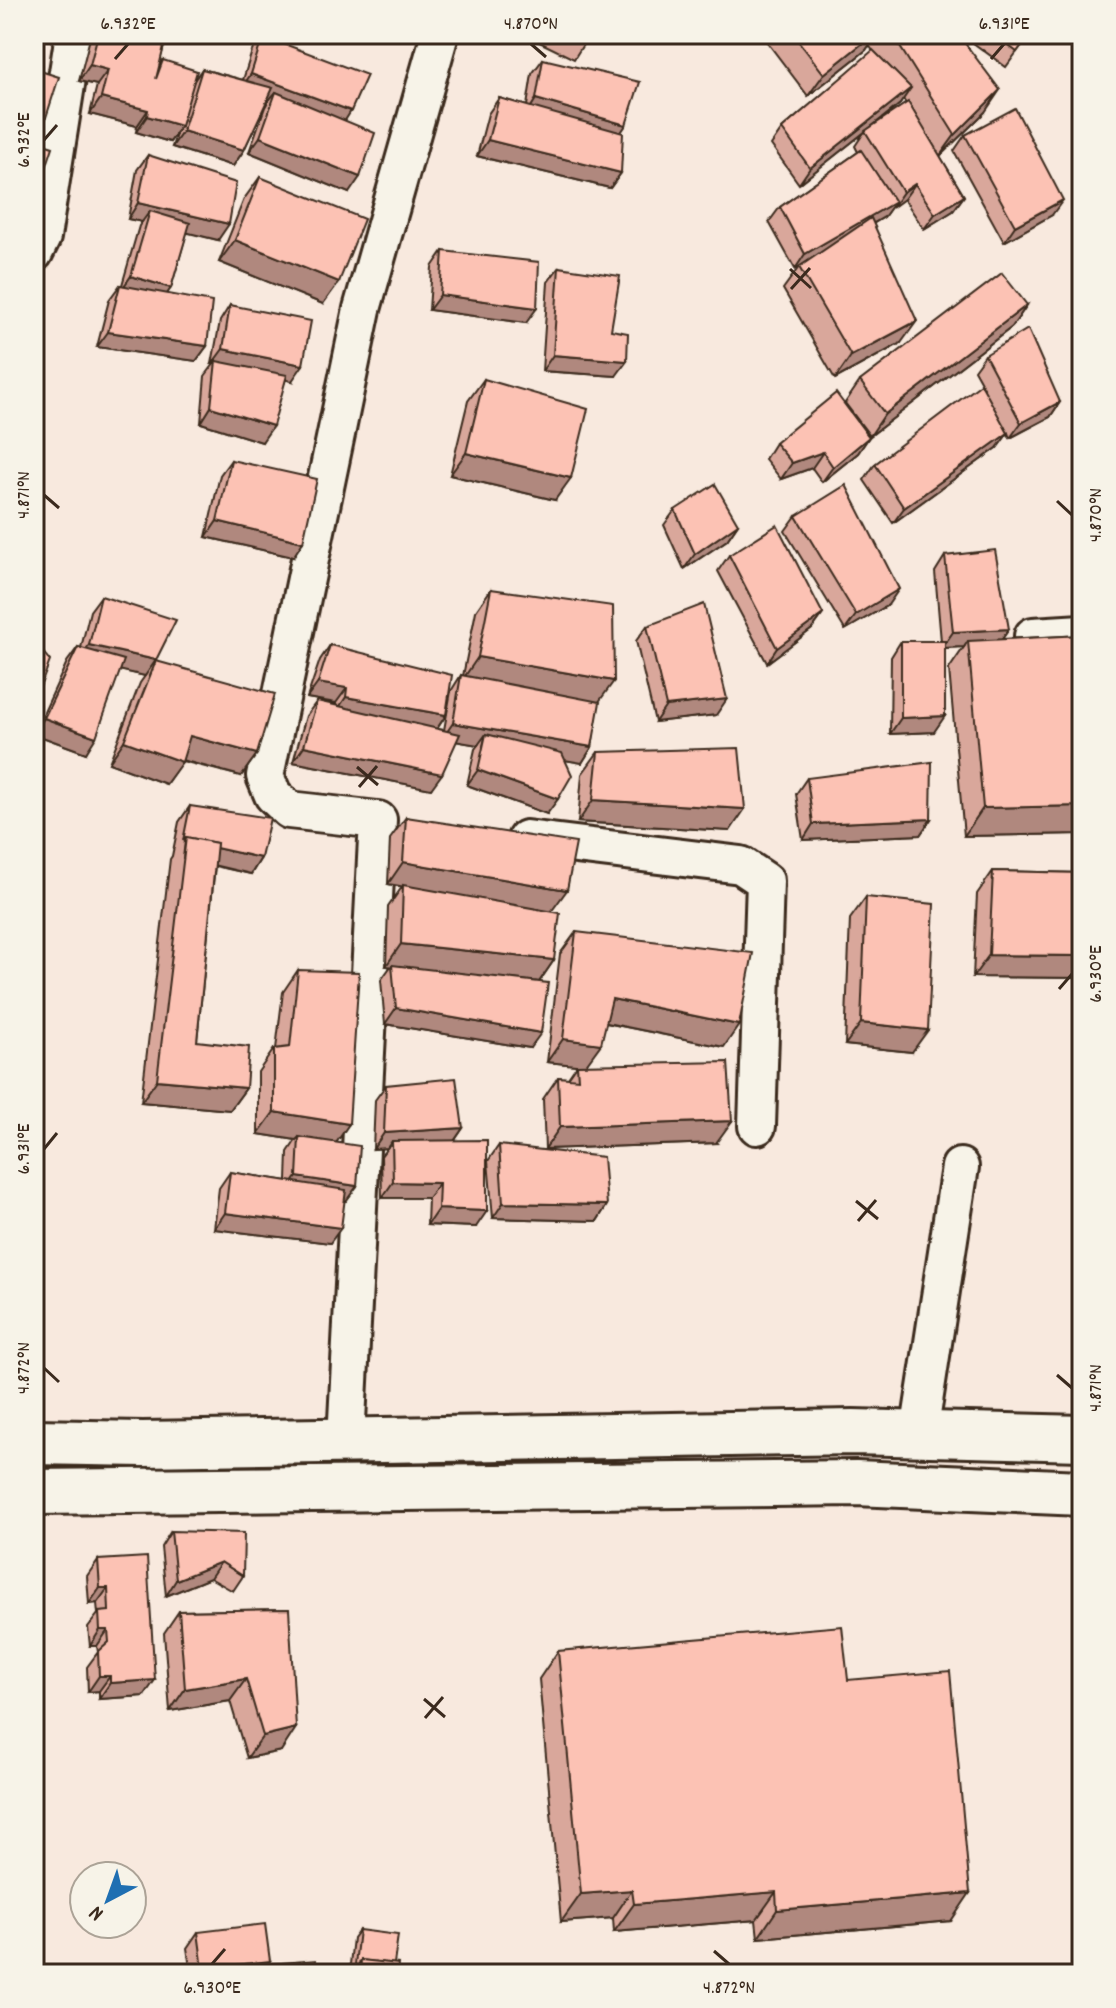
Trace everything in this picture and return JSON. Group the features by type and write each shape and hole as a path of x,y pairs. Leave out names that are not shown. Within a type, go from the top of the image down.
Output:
{"main road":[{"path":"34,1442 143,1444 853,1432 1082,1438"},
{"path":"34,1492 856,1483 1082,1493"}],"street":[{"path":"34,253 42,237 74,34"},
{"path":"346,1440 394,822 289,810 273,795 265,776 362,309 440,34"},
{"path":"1033,636 1082,633"},
{"path":"488,834 741,865 765,881 757,1126"},
{"path":"919,1434 960,1167"}],"building":[{"path":"98,34 167,34 156,79 163,60 197,71 181,126 147,116 148,110 101,98 108,70 90,65"},
{"path":"565,34 588,34 584,43"},
{"path":"793,34 874,34 824,74"},
{"path":"892,34 958,34 1000,90 955,135"},
{"path":"993,34 1030,34 1017,52"},
{"path":"263,36 367,75 351,111 251,74"},
{"path":"873,50 911,88 810,168 782,129"},
{"path":"543,59 640,82 626,125 536,99"},
{"path":"34,69 59,77 41,133 34,131"},
{"path":"202,69 273,88 244,150 183,131"},
{"path":"276,92 375,133 360,177 260,137"},
{"path":"499,98 623,133 621,173 488,140"},
{"path":"908,102 964,196 935,214 915,184 903,192 865,131"},
{"path":"1015,108 1063,200 1015,226 965,135"},
{"path":"34,141 53,147 34,204"},
{"path":"861,150 895,202 805,254 780,207"},
{"path":"148,155 236,183 229,224 138,203"},
{"path":"260,177 364,219 339,282 235,240"},
{"path":"150,211 190,223 171,288 131,276"},
{"path":"871,218 917,321 851,356 799,267"},
{"path":"443,251 539,262 537,308 440,295"},
{"path":"559,267 620,276 611,330 628,333 627,361 553,355"},
{"path":"1002,273 1027,305 885,414 860,381"},
{"path":"120,285 212,302 207,346 108,332"},
{"path":"230,305 311,321 303,365 223,349"},
{"path":"1028,329 1060,402 1021,423 985,355"},
{"path":"216,361 287,375 273,426 211,407"},
{"path":"484,379 588,409 571,478 466,453"},
{"path":"981,384 1008,433 904,508 875,464"},
{"path":"836,393 869,437 833,467 823,452 792,463 775,443"},
{"path":"231,460 317,479 303,542 217,521"},
{"path":"715,484 738,524 695,554 675,510"},
{"path":"846,485 899,589 856,615 796,516"},
{"path":"777,525 823,614 777,648 729,555"},
{"path":"995,550 1009,629 953,632 945,556"},
{"path":"491,589 613,606 614,681 478,657"},
{"path":"101,596 176,620 156,660 89,645"},
{"path":"704,604 727,699 666,706 647,626"},
{"path":"1082,635 1082,806 983,808 968,641"},
{"path":"34,641 50,661 34,703"},
{"path":"901,641 945,641 945,716 901,718"},
{"path":"330,645 452,675 446,715 346,697 347,688 318,683"},
{"path":"78,647 124,660 96,737 44,718"},
{"path":"156,661 275,694 257,754 190,736 182,762 124,741"},
{"path":"461,675 600,702 592,747 453,723"},
{"path":"317,701 460,734 442,774 304,746"},
{"path":"486,734 562,753 572,775 558,799 478,770"},
{"path":"739,748 745,809 593,800 598,752"},
{"path":"932,762 931,819 813,824 807,778"},
{"path":"190,806 270,818 261,858 216,848 217,843 186,837 183,841"},
{"path":"406,817 576,843 567,890 403,862"},
{"path":"186,837 217,843 197,1041 249,1047 246,1088 157,1080"},
{"path":"993,871 1082,873 1082,956 989,955"},
{"path":"403,885 560,913 554,960 401,944"},
{"path":"866,897 934,904 928,1030 861,1023"},
{"path":"576,932 753,953 739,1025 612,999 601,1044 563,1039"},
{"path":"392,965 548,983 541,1033 396,1008"},
{"path":"298,970 359,972 349,1124 274,1112 274,1049 290,1047"},
{"path":"728,1062 732,1121 560,1127 558,1077 578,1079 577,1065"},
{"path":"456,1078 463,1128 384,1133 386,1085"},
{"path":"299,1137 360,1146 357,1186 297,1177"},
{"path":"487,1140 487,1211 438,1209 439,1183 393,1182 392,1141"},
{"path":"499,1145 603,1157 607,1205 503,1203"},
{"path":"230,1172 346,1190 341,1228 225,1213"},
{"path":"171,1531 244,1533 243,1576 221,1562 176,1580"},
{"path":"147,1557 155,1680 110,1683 110,1676 99,1676 98,1652 109,1642 108,1630 100,1630 99,1612 109,1611 108,1588 100,1588 98,1560"},
{"path":"289,1609 296,1728 263,1736 246,1679 185,1689 179,1611"},
{"path":"842,1626 848,1680 950,1671 970,1893 777,1910 776,1892 634,1904 632,1890 581,1894 558,1651"},
{"path":"34,1859 37,1859 37,1896 34,1897"},
{"path":"265,1924 270,1961 203,1969 198,1932"},
{"path":"359,1930 398,1935 394,1964 361,1960 355,1965"},
{"path":"316,1960 317,1974 268,1974 270,1964"},
{"path":"361,1960 398,1964 397,1974 360,1974"}]}
